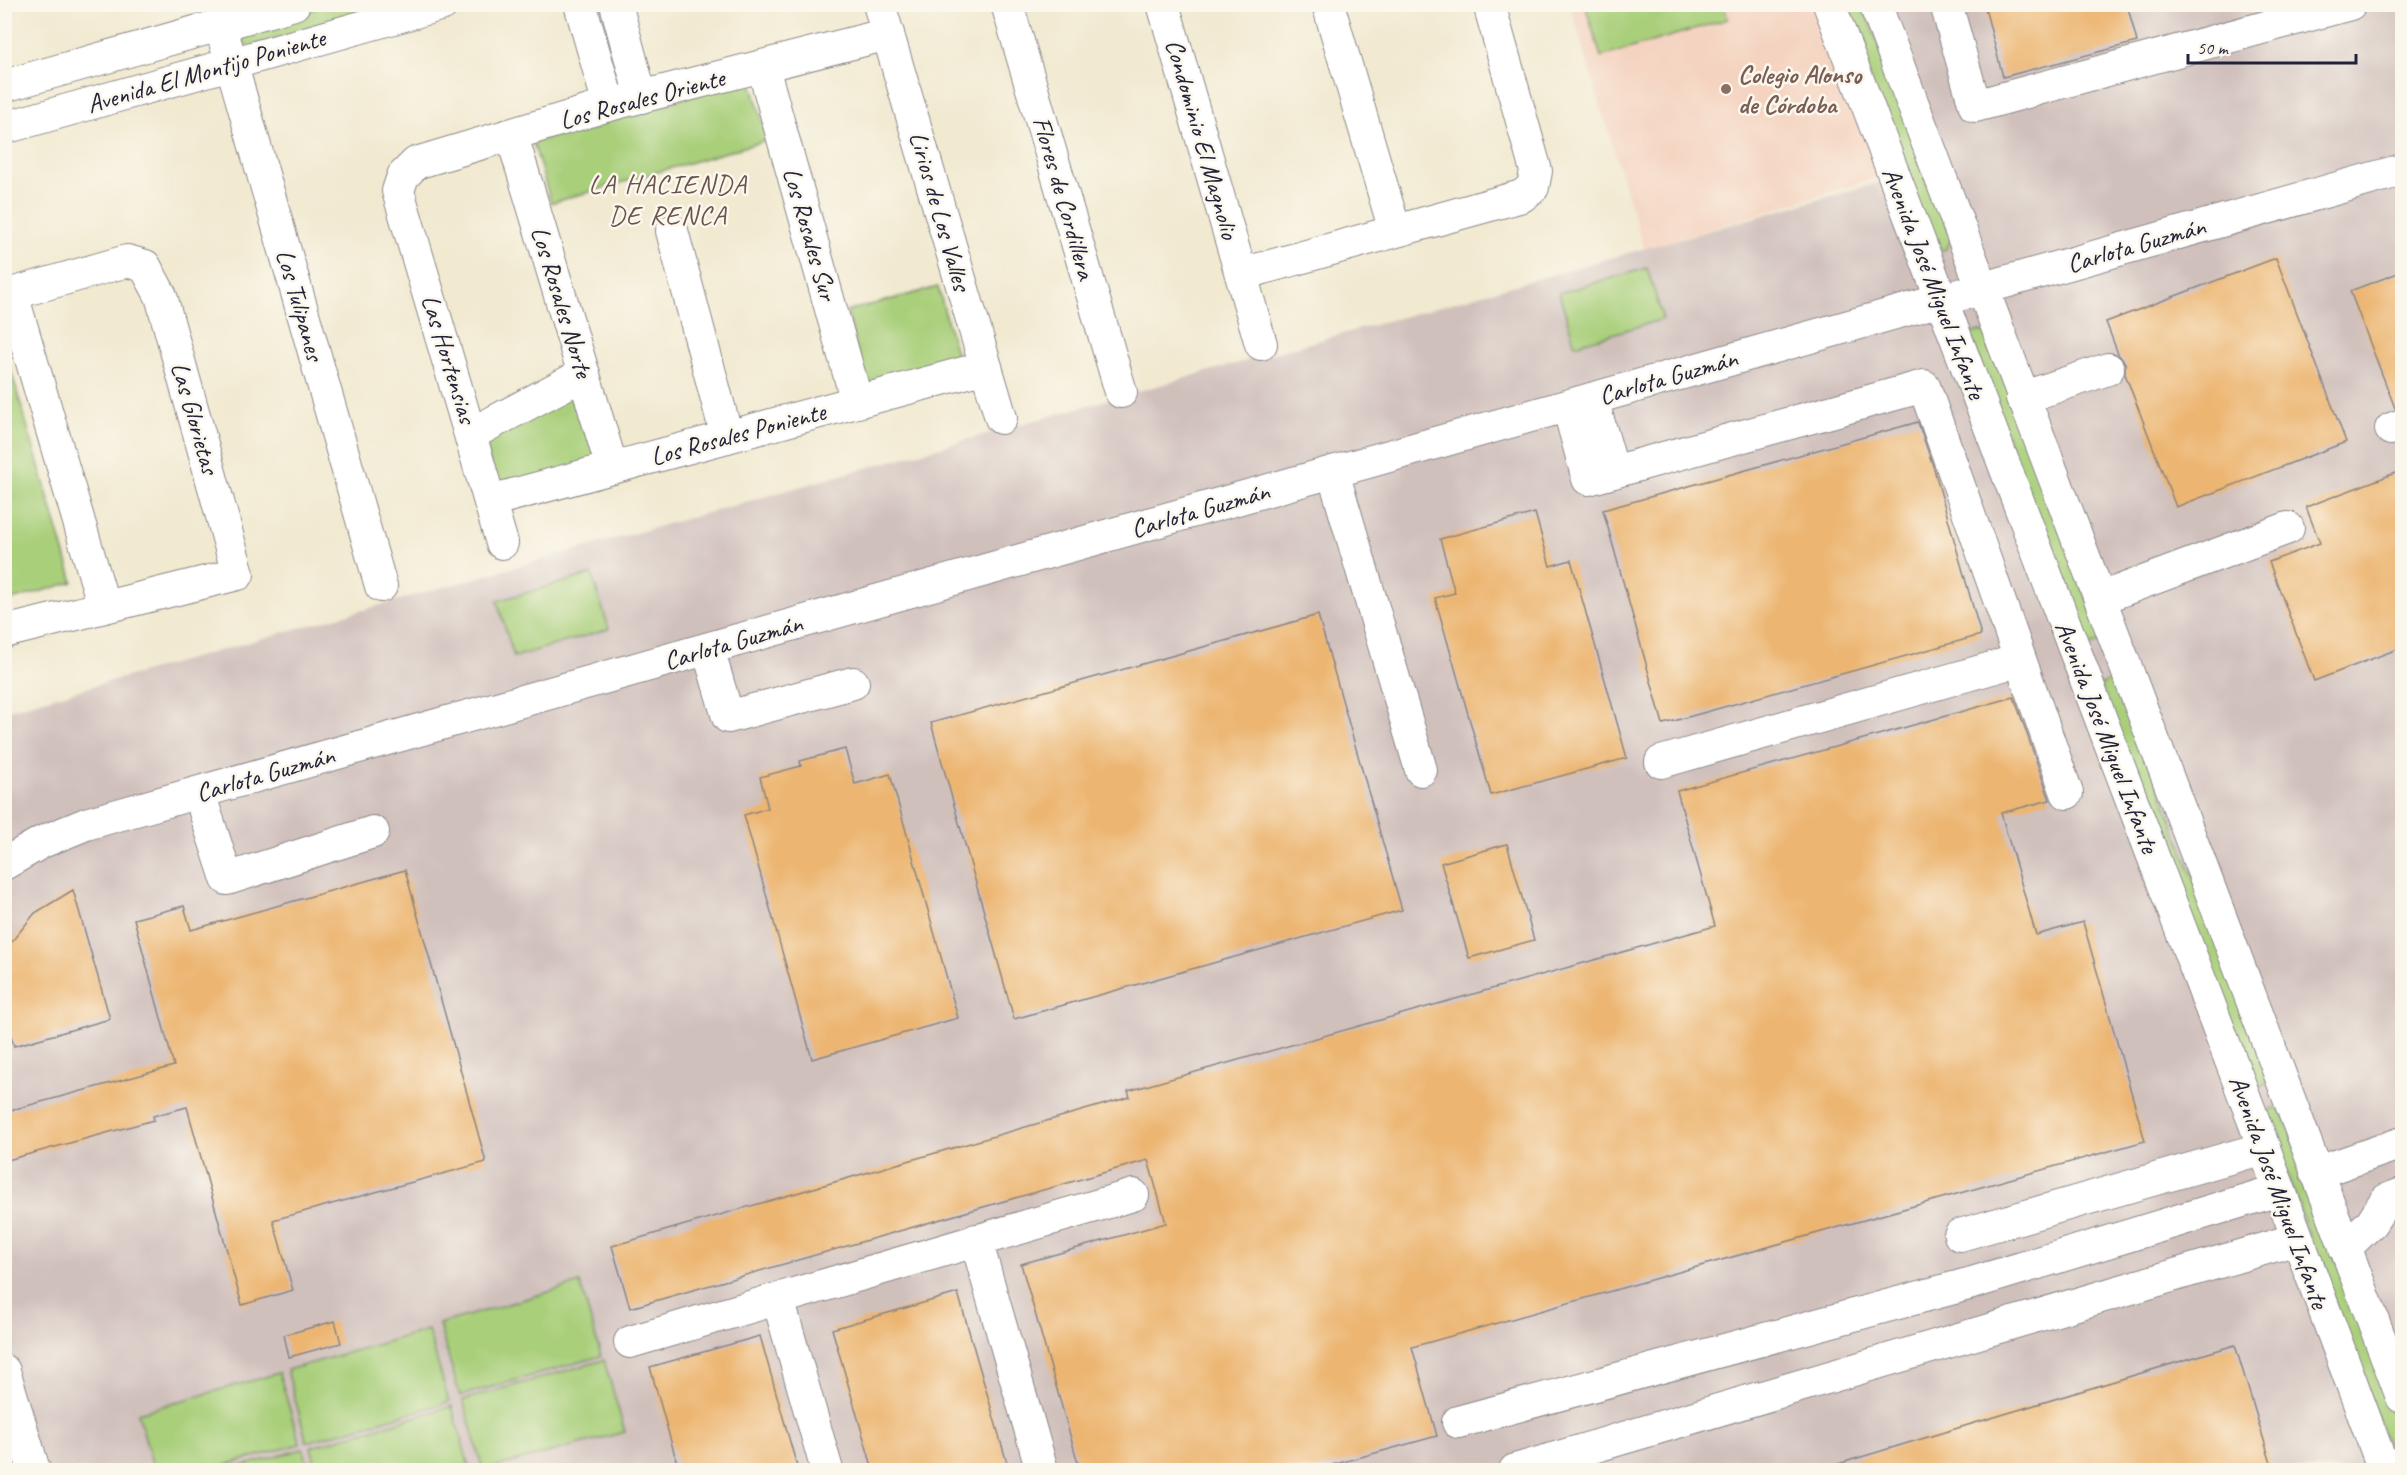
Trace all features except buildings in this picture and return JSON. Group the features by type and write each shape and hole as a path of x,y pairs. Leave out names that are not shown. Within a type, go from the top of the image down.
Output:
{"street":[{"path":"4,86 294,4"},
{"name":"Avenida El Montijo Poniente","path":"4,128 443,4"},
{"path":"580,4 609,105"},
{"path":"616,4 641,97"},
{"name":"Flores de Cordillera","path":"1007,4 1121,392"},
{"name":"Condominio El Magnolio","path":"1163,4 1261,344"},
{"path":"1328,4 1395,231"},
{"name":"Condominio El Magnolio","path":"1242,274 1522,196 1533,187 1536,171 1489,4"},
{"name":"Avenida José Miguel Infante","path":"1829,4 2280,1190 2384,1470"},
{"name":"Avenida José Miguel Infante","path":"1875,4 2316,1173 2345,1248 2396,1359 2403,1397"},
{"path":"1946,4 1975,106 2350,4"},
{"name":"Los Rosales Oriente","path":"403,176 416,163 609,105 763,67 884,19"},
{"name":"Lirios de Los Valles","path":"884,19 1001,418"},
{"name":"Los Tulipanes","path":"220,24 381,586"},
{"name":"Los Rosales Sur","path":"763,67 857,402"},
{"name":"Los Rosales Norte","path":"512,136 612,468"},
{"name":"Carlota Guzmán","path":"4,864 63,832 2403,170"},
{"name":"Las Hortensias","path":"403,176 398,191 502,543"},
{"path":"672,231 727,437"},
{"name":"Las Glorietas","path":"4,632 104,608 238,574 161,296 145,266 127,261 8,295 104,608"},
{"name":"Los Rosales Poniente","path":"490,501 986,368"},
{"path":"2022,398 2108,369"},
{"path":"471,434 584,375"},
{"path":"1580,402 1613,472 1924,386 2067,793"},
{"path":"1333,472 1421,770"},
{"path":"2101,598 2288,528"},
{"path":"708,649 728,717 853,683"},
{"path":"2083,675 2093,662 2101,658 2117,658 2124,662"},
{"path":"1661,762 2020,660"},
{"path":"199,793 227,879 373,832"},
{"path":"2316,1173 2403,1143"},
{"path":"1960,1234 2264,1148"},
{"path":"1458,1422 1972,1283 2280,1190"},
{"path":"2345,1248 2371,1223 2386,1200 2403,1194"},
{"path":"630,1342 1133,1195"},
{"path":"1515,1470 2298,1239"},
{"path":"976,1240 1042,1470"},
{"path":"778,1299 827,1470"},
{"path":"4,1371 34,1470"}],"shaded area":[{"name":"Colegio Alonso de Córdoba","path":"1570,5 1823,5 1890,174 1644,249"},
{"path":"1825,5 2402,5 2402,1470 5,1470 5,711 1891,179"}],"green space":[{"path":"328,5 404,5 249,46 242,43 238,36 241,29"},
{"path":"1585,5 1723,5 1728,19 1601,57"},
{"path":"1839,5 1863,5 1952,239 1946,249 1936,251"},
{"path":"750,79 768,140 551,203 533,142"},
{"path":"1647,268 1663,319 1575,345 1559,293"},
{"path":"938,287 958,361 866,385 847,311"},
{"path":"1980,331 1987,334 2103,641 2083,649 1970,334"},
{"path":"4,347 73,582 5,602 4,602"},
{"path":"577,388 600,461 497,490 483,436"},
{"path":"592,574 609,629 514,657 497,601"},
{"path":"2117,677 2271,1081 2252,1089 2099,686"},
{"path":"2272,1108 2278,1108 2283,1113 2402,1424 2402,1470 2396,1470 2265,1115"},
{"path":"580,1283 601,1356 460,1396 439,1324"},
{"path":"428,1330 449,1402 307,1442 287,1370"},
{"path":"604,1360 625,1432 483,1470 463,1400"},
{"path":"279,1373 300,1444 208,1470 154,1470 138,1413"},
{"path":"452,1406 470,1470 317,1470 311,1447"},
{"path":"303,1449 309,1470 228,1470"}],"place":[{"name":"Colegio Alonso de Córdoba","path":"1726,89"}],"district":[{"name":"LA HACIENDA DE RENCA","path":"668,200"}]}
